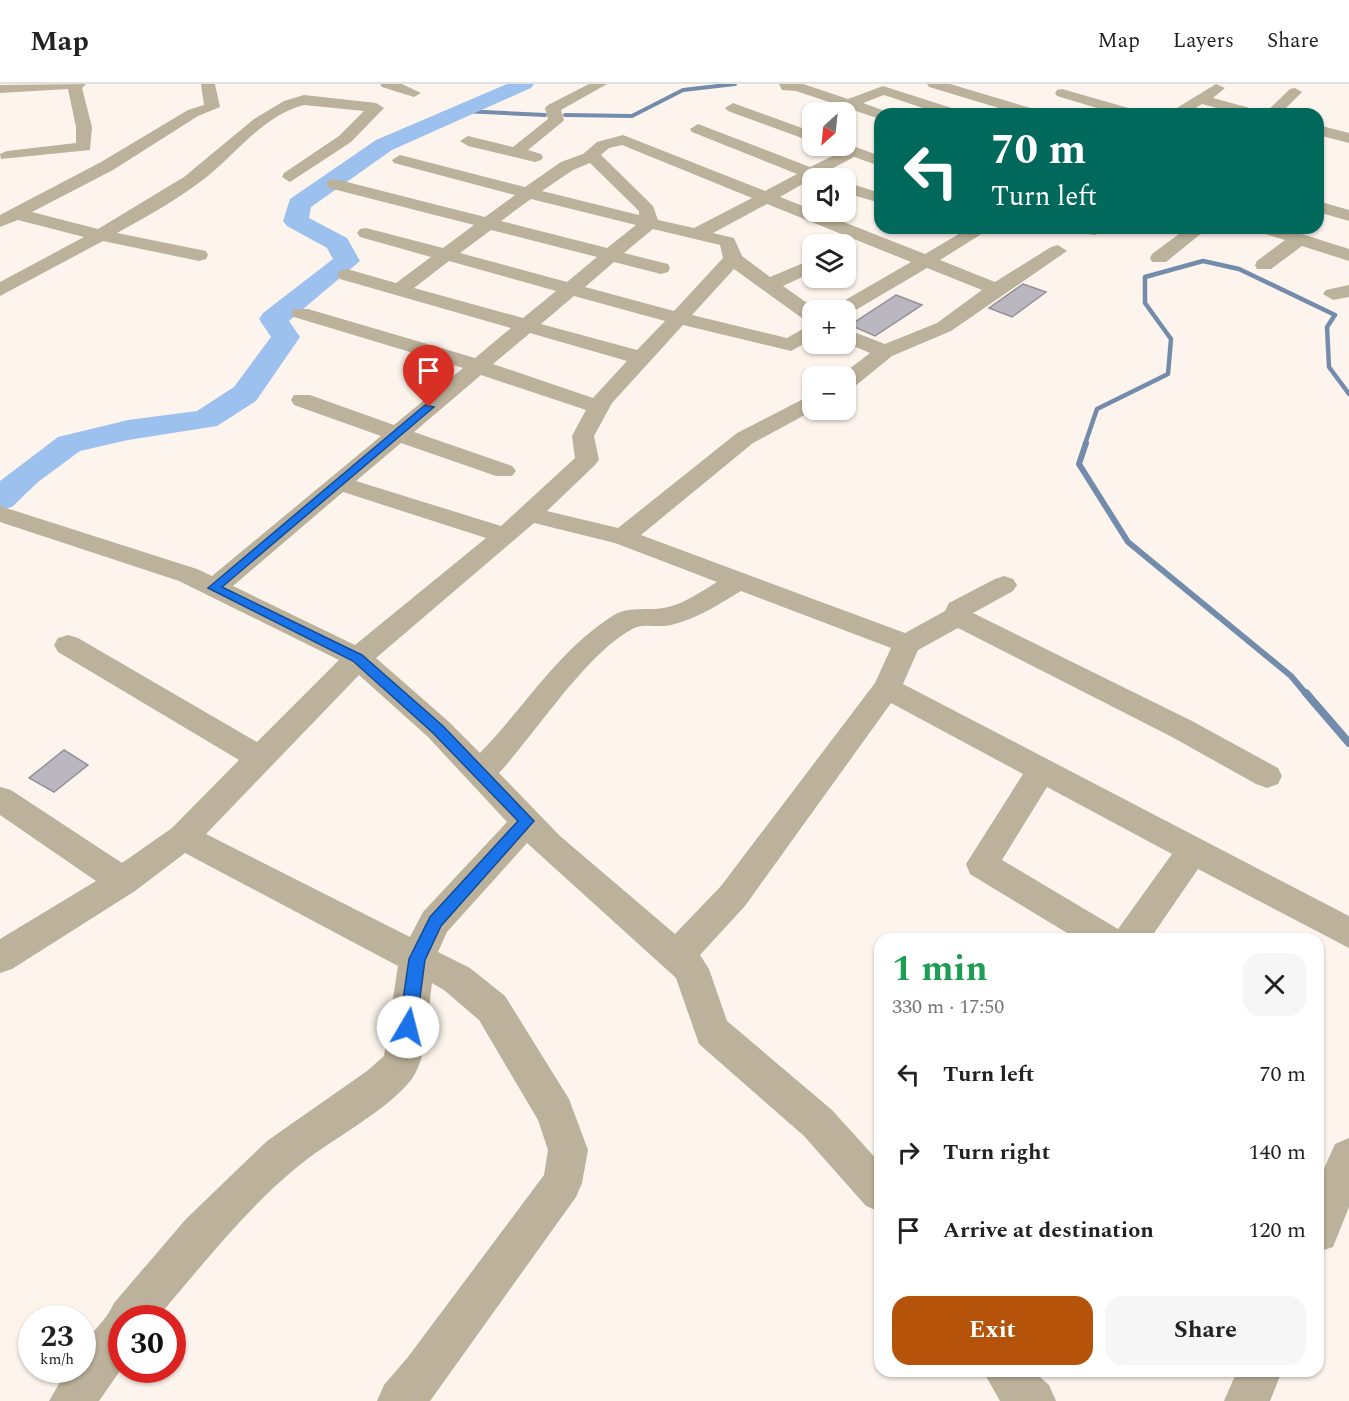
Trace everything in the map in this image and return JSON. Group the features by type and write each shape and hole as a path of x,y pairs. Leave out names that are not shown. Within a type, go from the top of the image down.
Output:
{"street":[{"path":"7,156 84,147 84,127 67,84"},
{"path":"0,89 79,84"},
{"path":"0,222 107,166 193,113 212,107 208,84"},
{"path":"387,84 414,93"},
{"path":"516,152 556,120 553,108 600,84"},
{"path":"786,84 788,87 797,87 842,102"},
{"path":"934,84 1011,108"},
{"path":"1036,108 1079,84"},
{"path":"1185,108 1224,85"},
{"path":"853,102 883,90 938,108"},
{"path":"1278,108 1295,92"},
{"path":"1062,93 1113,108"},
{"path":"0,290 191,180 263,121 294,101 304,99 376,108 345,139 290,177"},
{"path":"1201,99 1234,108"},
{"path":"856,106 874,112"},
{"path":"733,108 802,133"},
{"path":"206,109 223,116"},
{"path":"243,118 263,121"},
{"path":"698,129 802,170"},
{"path":"1324,132 1349,138"},
{"path":"399,290 487,222 567,166 590,157 603,145 623,140 996,289"},
{"path":"468,141 567,166"},
{"path":"856,146 870,143"},
{"path":"856,152 874,159"},
{"path":"825,168 837,156"},
{"path":"590,157 598,160 648,210 650,222"},
{"path":"400,160 728,242 733,259 802,309"},
{"path":"697,234 765,198 802,182"},
{"path":"335,184 661,268"},
{"path":"856,190 874,196"},
{"path":"1324,208 1349,194"},
{"path":"1324,208 1349,216"},
{"path":"17,214 98,235 199,255"},
{"path":"214,588 650,222"},
{"path":"856,241 874,231"},
{"path":"366,232 678,318 791,345 802,337"},
{"path":"856,302 972,234"},
{"path":"1159,258 1191,234"},
{"path":"1284,234 1349,255"},
{"path":"1264,266 1299,239"},
{"path":"856,374 885,352 944,327 996,289 1058,251"},
{"path":"0,958 123,881 183,837 358,658 505,536 587,460 583,436 599,407 733,259"},
{"path":"769,285 802,270"},
{"path":"347,275 641,358"},
{"path":"301,313 478,366 599,407"},
{"path":"856,339 885,352"},
{"path":"302,400 504,471"},
{"path":"623,537 745,438 802,407"},
{"path":"338,483 505,536"},
{"path":"529,514 623,537 907,644"},
{"path":"9,516 188,575 358,658 438,729 549,845 691,969 712,1032 818,1123 874,1185"},
{"path":"480,773 507,746 532,712 594,647 627,619 671,616 740,581"},
{"path":"677,956 733,896 886,688 907,644 957,616 959,609 1004,585"},
{"path":"957,616 1182,729 1267,776"},
{"path":"68,645 259,758"},
{"path":"886,688 1349,933"},
{"path":"1042,771 982,864 1096,933"},
{"path":"0,799 123,881"},
{"path":"140,1305 201,1234 281,1155 399,1067 405,1050 417,959 435,921 527,821"},
{"path":"183,837 457,979 492,1008 555,1112 568,1150 562,1183 424,1373 400,1401"},
{"path":"1135,933 1193,850"},
{"path":"1324,1212 1349,1158"},
{"path":"72,1401 108,1349"},
{"path":"1247,1401 1257,1377"}],"building":[{"path":"1023,284 1046,292 1012,317 989,308"},
{"path":"896,295 922,305 875,336 856,328 856,321"},
{"path":"64,750 88,765 54,792 29,778"}],"waterway":[{"path":"0,500 26,475 69,444 128,430 206,419 245,394 286,337 273,319 347,261 338,243 296,221 299,204 384,145 524,84"},
{"path":"565,115 632,116 683,90 735,84"},
{"path":"463,111 545,115"},
{"path":"1085,444 1097,409 1168,374 1171,339 1145,303 1145,277 1203,261 1239,269 1335,315 1327,327 1329,367 1349,394"},
{"path":"1086,443 1079,464 1128,542 1291,676 1307,695"},
{"path":"1306,693 1349,743"}],"route":[{"path":"408,1027 417,959 435,921 527,821 438,729 358,658 214,588 429,407"}]}
